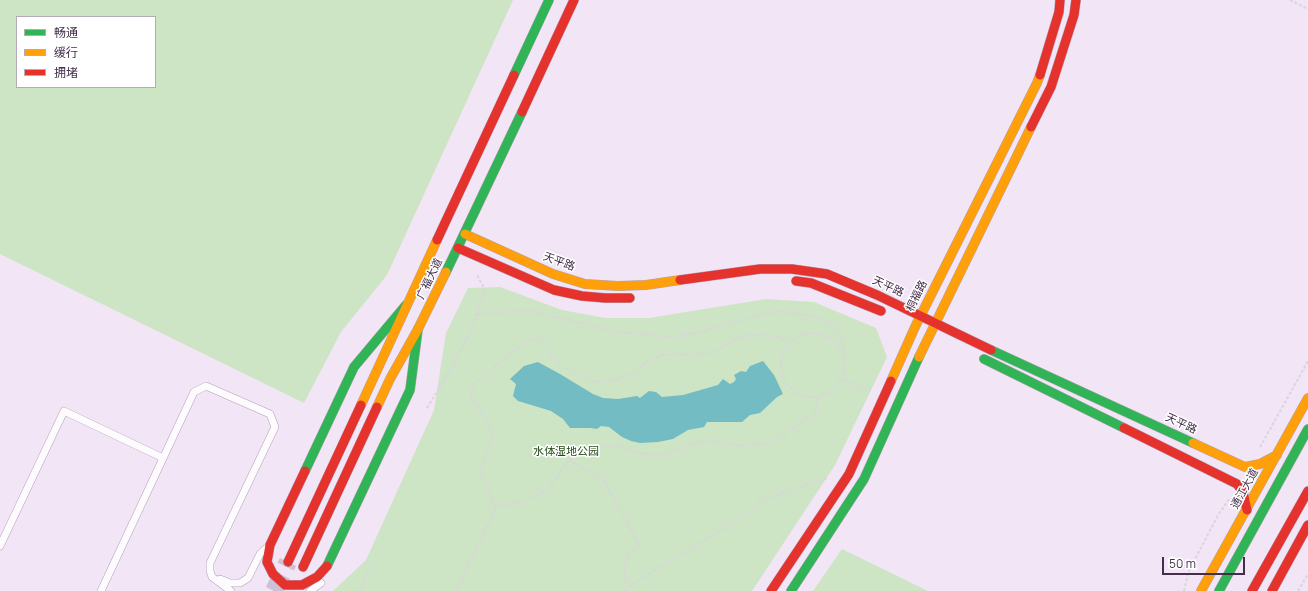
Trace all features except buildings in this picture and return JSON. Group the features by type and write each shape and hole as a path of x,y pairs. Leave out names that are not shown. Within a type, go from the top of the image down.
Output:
{"street":[{"name":"广福大道","path":"288,562 372,383 406,305 549,0"},
{"name":"广福大道","path":"303,567 390,379 418,329 465,234 574,0"},
{"name":"桐福路","path":"771,591 849,474 912,326 920,317 1037,83 1059,12 1060,0"},
{"path":"791,591 864,479 934,323 1051,87 1074,15 1076,0"},
{"name":"天平路","path":"465,234 553,274 585,284 618,286 646,285 760,269 792,269 827,274 877,295 920,317 1245,467 1260,464 1277,455"},
{"path":"458,248 554,290 582,296 639,298"},
{"path":"789,280 812,283 890,315"},
{"path":"406,305 354,367 270,545 267,562 273,574 285,584 302,585 317,578 327,566 410,390 418,329"},
{"path":"912,326 941,338"},
{"path":"974,354 1238,484 1244,492 1247,510"},
{"name":"通江大道","path":"1201,591 1308,398"},
{"path":"1219,591 1308,429"},
{"path":"1252,591 1308,491"},
{"path":"1272,591 1308,525"}],"lane":[{"path":"101,591 194,392 206,386 270,414 275,427 210,563 212,577 231,591"},
{"path":"0,546 64,411 163,458"},
{"path":"212,577 230,583 240,583 248,578 260,554 270,545"},
{"path":"310,591 323,582 327,566"}],"path":[{"path":"1290,0 1308,9"},
{"path":"427,408 454,364 475,322 484,288 477,275"},
{"path":"477,314 529,311 619,332 671,337 701,332 777,311 813,316 833,326 844,340 845,367 842,378 836,387 828,394 817,397 806,396 796,393 783,378 781,368 782,358 785,349 792,341 800,335 810,333 821,334 831,339 839,346 844,356"},
{"path":"496,507 481,477 484,460 490,448 492,431 486,418 472,399 471,391 474,385 482,377 525,342 537,339 543,342 549,354 562,366 580,376 597,382 616,380 632,374 647,362 663,355 693,355 715,351 734,340 750,335 774,336 792,341"},
{"path":"842,378 874,395"},
{"path":"496,507 521,502 546,490 569,460 593,446 617,446 653,456 670,452 685,444 701,441 720,442 741,446 765,444 790,431 814,415 817,406 817,397"},
{"path":"569,460 604,481 638,544 630,553 624,570 628,587"},
{"path":"625,591 628,587 736,521 762,500 805,484 835,477"},
{"path":"456,591 496,507"},
{"path":"359,591 371,564"},
{"path":"1298,591 1308,574"}],"green space":[{"path":"0,0 513,0 387,275 341,332 304,403 0,254"},
{"name":"水体湿地公园","path":"500,287 562,310 605,318 649,318 766,299 814,302 876,328 887,357 835,465 752,591 333,591 366,560 434,410 446,333 468,288"},
{"path":"842,549 928,591 813,591"}],"water":[{"path":"763,361 774,375 783,394 777,397 760,413 750,415 742,422 707,422 704,427 688,430 673,439 658,442 640,443 631,441 622,437 609,427 601,426 597,429 570,428 563,419 551,411 518,401 513,396 516,384 510,379 524,366 538,362 593,394 603,398 618,399 637,396 640,398 649,391 656,392 662,397 683,395 718,385 723,379 730,384 736,379 734,375 741,371 746,372 750,366"}],"tunnel":[{"path":"274,591 288,562"}],"traffic: fast":[{"path":"514,75 549,0"},
{"path":"446,272 522,112"},
{"path":"305,471 354,367 406,305"},
{"path":"327,566 410,390 418,329"},
{"path":"991,350 1193,443"},
{"path":"791,591 864,479 919,357"},
{"path":"984,359 1124,428"},
{"path":"1219,591 1308,429"}],"traffic: slow":[{"path":"891,381 915,327 1040,75"},
{"path":"919,357 1031,127"},
{"path":"465,234 553,274 585,284 618,286 646,285 680,280"},
{"path":"361,405 437,240"},
{"path":"377,407 446,272"},
{"path":"1201,591 1308,398"},
{"path":"1193,443 1245,467 1260,464 1277,455"}],"traffic: jam":[{"path":"522,112 574,0"},
{"path":"1040,75 1059,12 1060,0"},
{"path":"1031,127 1051,87 1074,15 1076,0"},
{"path":"437,240 514,75"},
{"path":"458,248 554,290 582,296 630,298"},
{"path":"680,280 760,269 792,269 827,274 877,295 991,350"},
{"path":"796,281 811,283 881,311"},
{"path":"771,591 849,474 891,381"},
{"path":"288,562 361,405"},
{"path":"303,567 377,407"},
{"path":"1124,428 1237,484 1243,492 1247,510"},
{"path":"305,471 270,545 267,562 273,574 285,585 302,585 317,577 327,566"},
{"path":"1252,591 1308,491"},
{"path":"1272,591 1308,525"}]}
